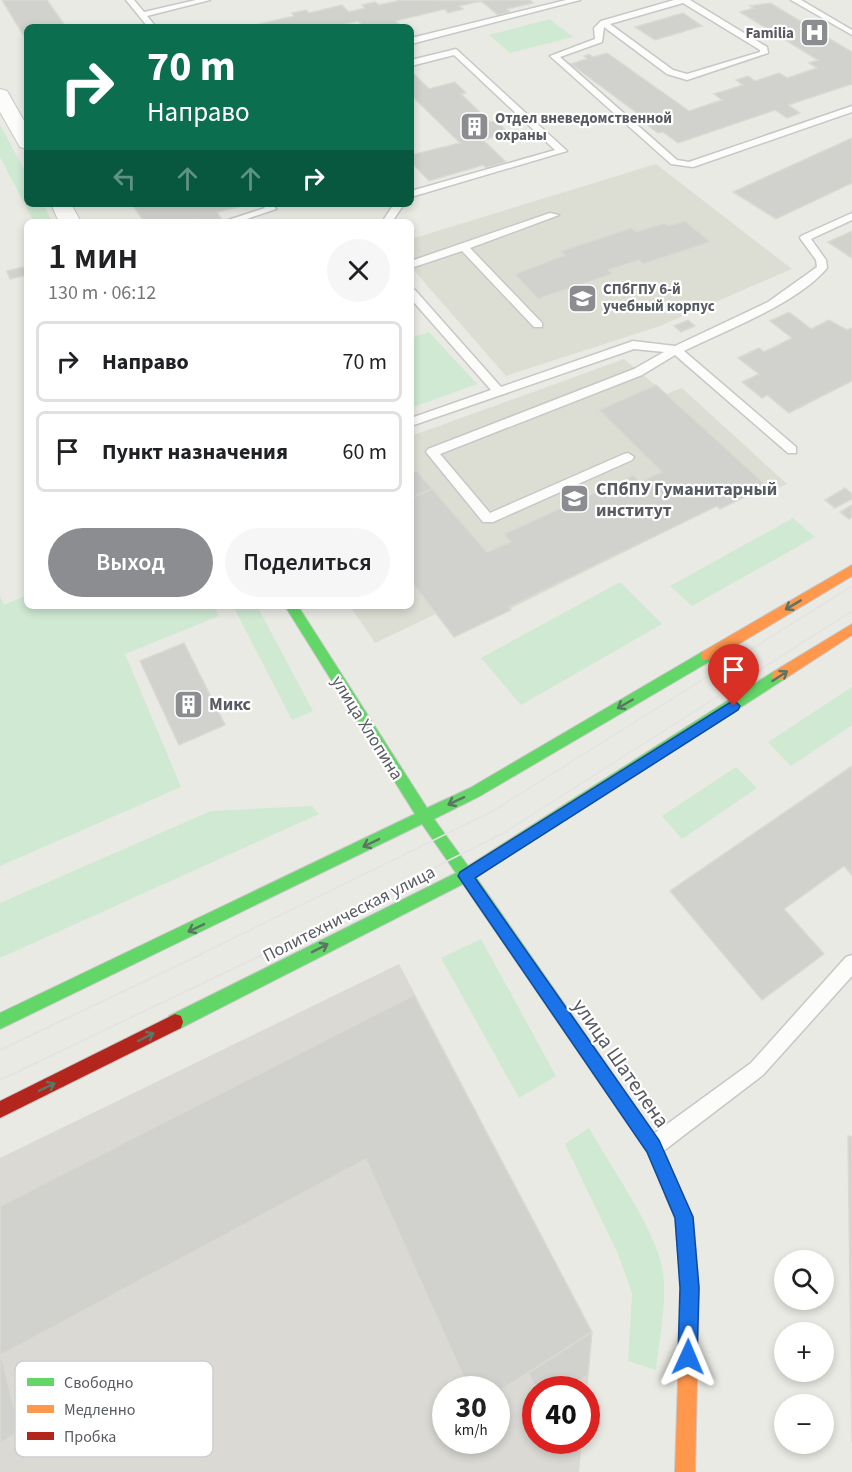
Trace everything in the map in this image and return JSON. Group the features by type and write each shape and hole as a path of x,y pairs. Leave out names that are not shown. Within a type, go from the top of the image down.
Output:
{"main road":[{"path":"0,1021 475,792 852,570"},
{"name":"улица Хлопина","path":"293,609 446,849"},
{"name":"Политехническая улица","path":"0,1110 465,876 852,629"},
{"name":"улица Шателена","path":"446,849 653,1146 684,1217 690,1288 685,1472"}],"street":[{"path":"0,95 24,136"}],"lane":[{"path":"130,0 150,24"},
{"path":"142,15 206,0"},
{"path":"414,39 576,0"},
{"path":"604,23 670,72 687,77 764,54 764,49 695,4 684,0 604,23 598,28 599,40 554,56 674,162 690,165 852,109"},
{"path":"795,0 852,33"},
{"path":"414,62 456,52 562,151 414,193"},
{"path":"237,219 271,209 269,207"},
{"path":"414,264 554,215"},
{"path":"628,457 488,519 432,452 638,372 676,350 772,304 812,278 822,268 821,260 805,238 852,216"},
{"path":"464,247 538,325"},
{"path":"414,295 499,393"},
{"path":"414,421 633,345 676,350 792,450"},
{"path":"653,1146 757,1070 852,963"}],"shaded area":[{"name":"СПбГПУ 6-й учебный корпус","path":"656,164 792,269 660,326 506,376 414,270 414,238"},
{"name":"СПбПУ Гуманитарный институт","path":"624,359 666,394 682,388 787,484 770,492 765,487 720,509 717,506 454,637 436,614 375,643 352,609 414,609 414,435"},
{"path":"399,964 592,1332 589,1376 522,1376 522,1454 581,1454 579,1472 0,1472 0,1158"}],"green space":[{"path":"550,19 573,37 510,53 489,35"},
{"path":"0,125 24,169 24,203 0,157"},
{"path":"26,207 44,207 50,219 32,219"},
{"path":"429,332 477,384 414,407 414,337"},
{"path":"793,518 815,537 692,606 670,586"},
{"path":"620,582 662,624 521,705 481,658"},
{"path":"0,596 4,605 24,596 24,609 216,609 219,616 125,654 181,787 0,866"},
{"path":"235,609 259,609 313,711 292,720"},
{"path":"852,687 852,725 791,766 768,742"},
{"path":"736,767 757,788 682,839 662,816"},
{"path":"312,806 319,814 0,958 0,903 211,811"},
{"path":"481,939 556,1076 519,1098 441,958"},
{"path":"589,1128 638,1210 660,1259 664,1300 656,1370 628,1361 632,1293 618,1254 565,1144"}],"building":[{"path":"2,0 47,0 64,24 24,24 24,36"},
{"path":"401,0 481,1 459,6 463,9 448,13 445,9 395,21 399,24 361,24 358,21 346,24 259,24 294,16 292,13 306,10 309,13 342,5 349,12 365,8 362,5 375,2 379,5"},
{"path":"480,0 530,0 533,3 507,9 510,12 498,15"},
{"path":"770,3 852,52 852,84 788,105 800,113 787,118 775,110 678,143 663,132 658,133 637,117 641,116 571,64 587,59 584,56 589,54 593,57 607,53 689,111 722,100 714,94 743,85 736,80 748,76 755,81 779,73 787,78 817,68 809,63 818,60 740,12 754,8 750,6"},
{"path":"683,13 702,26 655,40 635,27"},
{"name":"Отдел вневедомственной охраны","path":"414,74 429,89 455,82 466,93 461,94 490,122 496,121 509,133 483,140 506,162 486,168 483,165 429,181 414,165 414,154 460,143 414,98"},
{"path":"852,138 852,183 776,219 733,192"},
{"path":"134,207 238,207 217,212 221,219 142,219"},
{"name":"СПбГПУ 6-й учебный корпус","path":"685,221 710,242 643,264 639,260 608,270 612,274 538,299 515,274 565,255 561,251 631,228 636,232 665,223 668,226"},
{"path":"852,231 852,258 828,242"},
{"path":"23,267 24,276 10,279 7,271"},
{"path":"789,312 811,329 829,320 847,330 852,328 852,381 789,413 767,395 762,398 742,382 759,374 738,358 759,348 764,352 792,338 770,321"},
{"path":"688,320 695,326 681,332 674,326"},
{"path":"656,385 767,486 720,509 717,506 509,607 511,610 454,637 414,585 414,497 432,489 487,552 511,542 504,534 634,475 640,482 662,472 599,410"},
{"path":"417,471 432,489 414,497 414,472"},
{"path":"845,488 852,494 852,499 835,508 825,500"},
{"path":"852,505 852,517 849,519 840,512"},
{"name":"Микс","path":"184,643 225,725 179,745 140,661"},
{"path":"852,766 852,875 844,866 784,909 824,954 762,1000 670,891"},
{"path":"414,995 592,1332 510,1384 510,1376 463,1376 366,1159 1,1355 15,1411 15,1434 0,1443 0,1206"},
{"path":"848,1136 852,1137 852,1442"},
{"path":"592,1332 588,1375 530,1376 528,1373"}],"tram line":[{"path":"199,955 491,812 852,586"},
{"path":"261,955 505,832 852,611"},
{"path":"0,1050 202,954"},
{"path":"0,1080 264,954"}],"traffic: fast":[{"path":"293,609 403,785 653,1146 674,1195"},
{"path":"0,1021 475,792 707,656"},
{"path":"175,1022 465,876 778,676"}],"traffic: slow":[{"path":"707,656 852,570"},
{"path":"778,676 852,629"},
{"path":"674,1195 684,1217 690,1288 685,1472"}],"traffic: jam":[{"path":"0,1110 175,1022"}],"place":[{"name":"Familia","path":"815,33"},
{"name":"Отдел вневедомственной охраны","path":"474,127"},
{"name":"СПбГПУ 6-й учебный корпус","path":"582,298"},
{"name":"СПбПУ Гуманитарный институт","path":"575,499"},
{"name":"Микс","path":"188,704"}],"route":[{"path":"688,1357 690,1288 684,1217 653,1146 465,876 516,846 734,706"}]}
